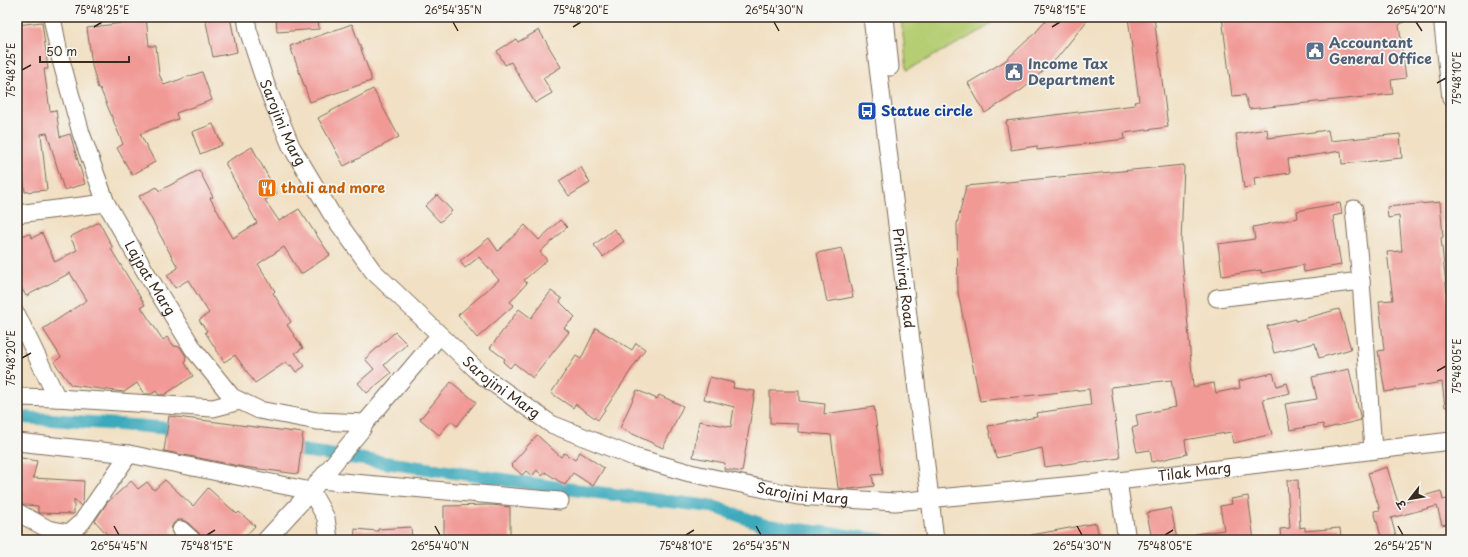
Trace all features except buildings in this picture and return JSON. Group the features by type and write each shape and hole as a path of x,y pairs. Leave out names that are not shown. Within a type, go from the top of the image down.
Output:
{"street":[{"name":"Lajpat Marg","path":"52,17 58,53 81,133 106,202 194,350 232,397 259,410 317,421 364,426"},
{"name":"Sarojini Marg","path":"246,17 248,30 266,85 291,146 331,213 374,271 439,336 483,376 551,424 634,457 690,472 798,496 895,502 934,498"},
{"name":"Prithviraj Road","path":"872,17 934,498 942,540"},
{"name":"Prithviraj Road","path":"885,17 892,99 934,498 935,540"},
{"path":"1442,17 1451,98"},
{"path":"17,214 106,202"},
{"path":"1354,209 1361,281 1373,450"},
{"path":"1217,298 1361,281"},
{"path":"17,316 57,398"},
{"path":"266,540 320,480 439,336"},
{"path":"17,397 57,398 213,408 240,401"},
{"name":"Tilak Marg","path":"934,498 1118,481 1451,441"},
{"path":"17,442 129,454 320,480 560,501"},
{"path":"17,512 48,529 69,533 82,522 129,454"},
{"path":"320,480 329,540"},
{"path":"1118,481 1127,540"}],"green space":[{"path":"901,17 1000,17 981,31 907,70"}],"waterway":[{"path":"17,417 166,428 184,431"},
{"path":"284,448 569,489 715,507 764,525 882,540"}],"place":[{"name":"Accountant General Office","path":"1315,51"},
{"name":"Income Tax Department","path":"1014,72"},
{"name":"Statue circle","path":"867,111"},
{"name":"thali and more","path":"267,188"}]}
